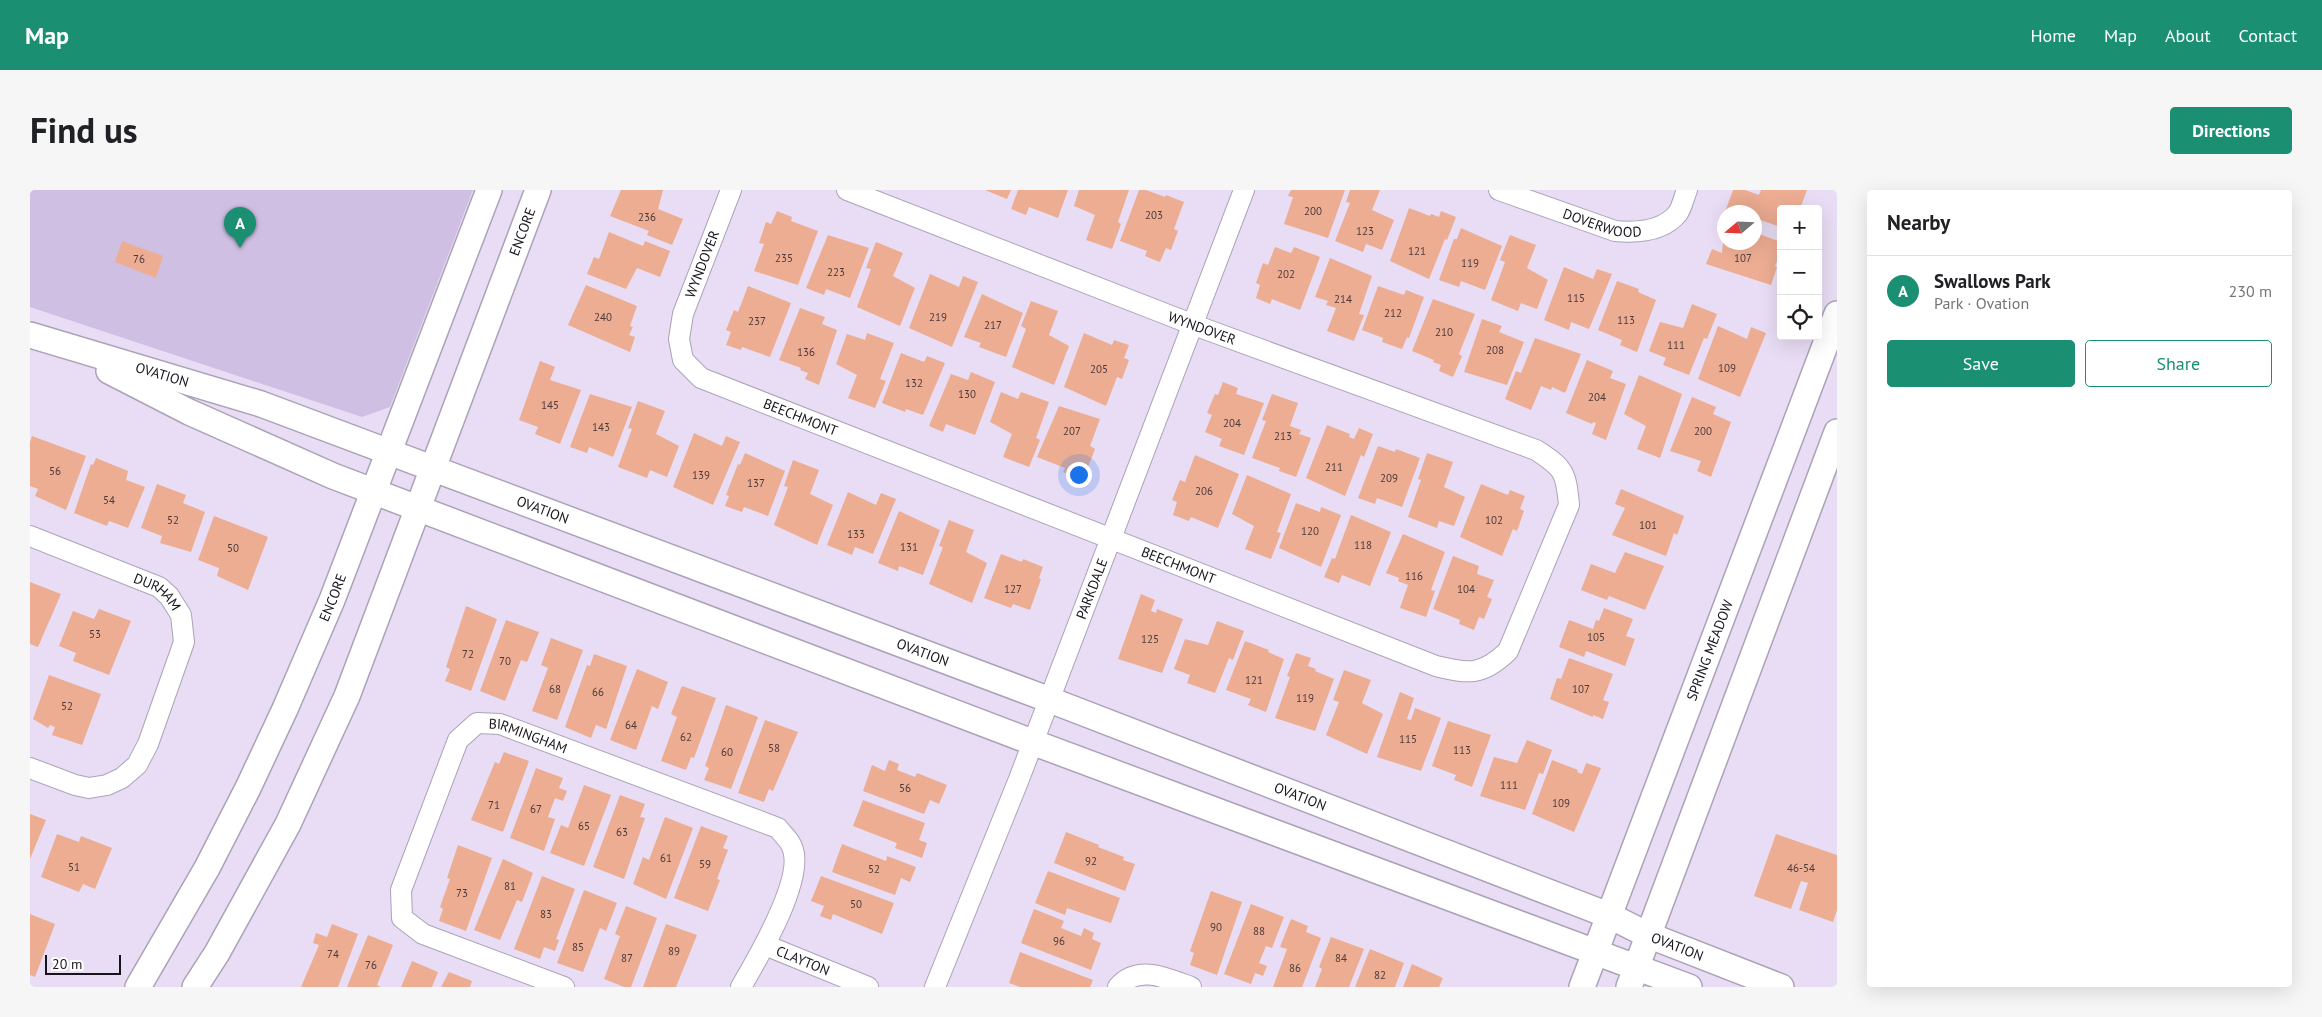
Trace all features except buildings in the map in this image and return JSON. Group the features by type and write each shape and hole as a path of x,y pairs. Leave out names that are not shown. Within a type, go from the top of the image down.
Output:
{"street":[{"name":"ENCORE","path":"138,987 207,868 248,788 332,600 489,190"},
{"name":"ENCORE","path":"196,987 217,953 288,824 347,696 538,190"},
{"name":"WYNDOVER","path":"679,340 683,314 731,190"},
{"name":"WYNDOVER","path":"847,190 1194,325 1536,450 1557,463"},
{"name":"PARKDALE","path":"935,987 1050,700 1244,190"},
{"name":"DOVERWOOD","path":"1499,190 1615,232 1635,233 1660,227 1678,212 1687,190"},
{"name":"SPRING MEADOW","path":"1582,987 1837,314"},
{"name":"OVATION","path":"30,334 55,344 189,412 333,476 1032,742 1595,953 1633,977 1689,987"},
{"name":"BEECHMONT","path":"679,340 683,360 701,378 1436,666 1466,673 1488,666 1508,651 1569,505 1566,480 1557,463"},
{"name":"OVATION","path":"55,344 260,404 1050,700 1608,915 1648,935 1781,987"},
{"path":"1633,977 1837,432"},
{"name":"DURHAM","path":"30,536 151,582 169,596 181,617 183,649 148,744 137,765 128,774 107,786 84,787 30,768"},
{"name":"BIRMINGHAM","path":"564,987 423,934 402,918 401,890 458,740 477,723 500,724 778,828 793,847 793,873 784,904 765,945 740,987"},
{"name":"CLAYTON","path":"765,945 868,987"},
{"path":"1118,987 1125,979 1140,974 1158,974 1191,987"}],"shaded area":[{"path":"30,190 473,190 390,407 362,417 30,307"}],"place":[{"name":"Swallows Park","path":"240,248"}]}
